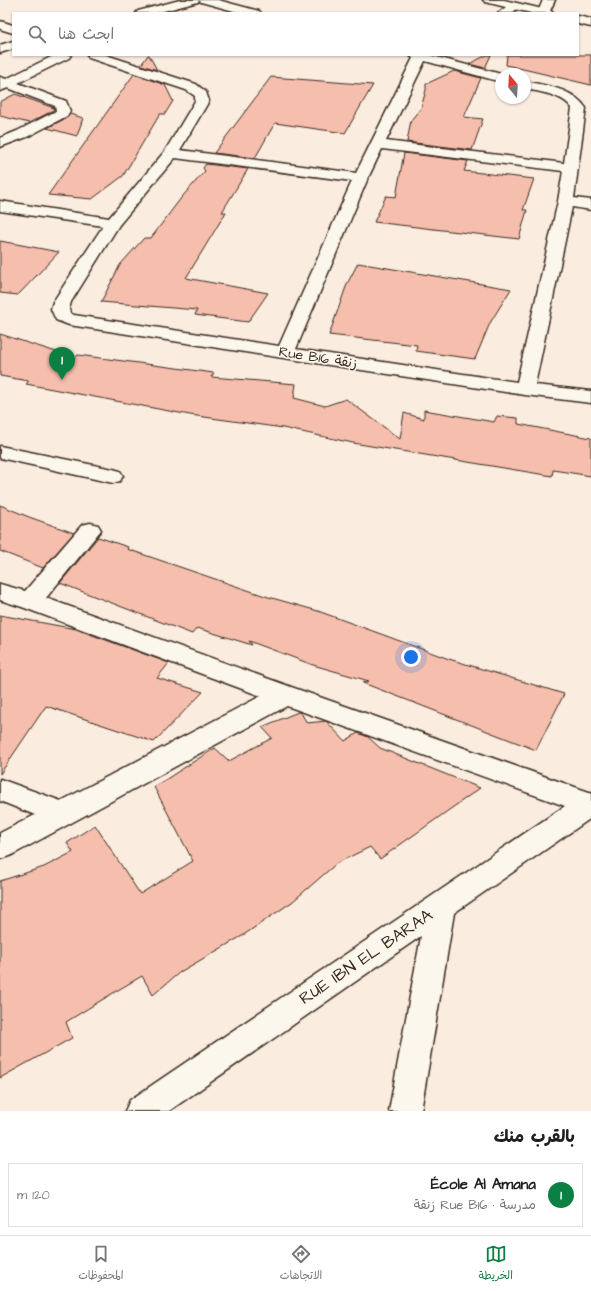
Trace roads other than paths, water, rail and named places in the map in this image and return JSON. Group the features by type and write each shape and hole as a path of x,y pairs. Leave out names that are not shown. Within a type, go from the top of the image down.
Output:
{"street":[{"path":"146,12 194,0"},
{"path":"205,0 251,12"},
{"path":"488,0 541,12"},
{"path":"545,12 550,0"},
{"path":"505,12 514,6"},
{"path":"579,20 591,23"},
{"path":"0,25 12,29"},
{"path":"0,49 12,46"},
{"path":"2,84 63,56"},
{"path":"0,206 113,223 171,153 202,101 202,96 191,87 96,56"},
{"path":"285,353 361,178 418,56 441,58 495,76"},
{"path":"0,143 22,134 62,113 61,104 2,84"},
{"path":"525,389 566,201 580,108 577,103 563,96 531,87"},
{"path":"0,127 22,134"},
{"path":"378,144 570,168"},
{"path":"171,153 361,178"},
{"path":"566,201 591,204"},
{"name":"Rue B16 زنقة","path":"113,223 62,302 60,309 62,316 69,320 525,389 591,397"},
{"path":"0,452 113,476"},
{"path":"30,601 90,530"},
{"path":"0,592 30,601 285,695 590,803"},
{"path":"0,847 285,695"},
{"path":"0,790 62,813"},
{"name":"RUE IBN EL BARAA","path":"141,1111 590,803"},
{"path":"405,1111 441,906"}],"place":[{"name":"École Al Amana","path":"62,380"}]}
